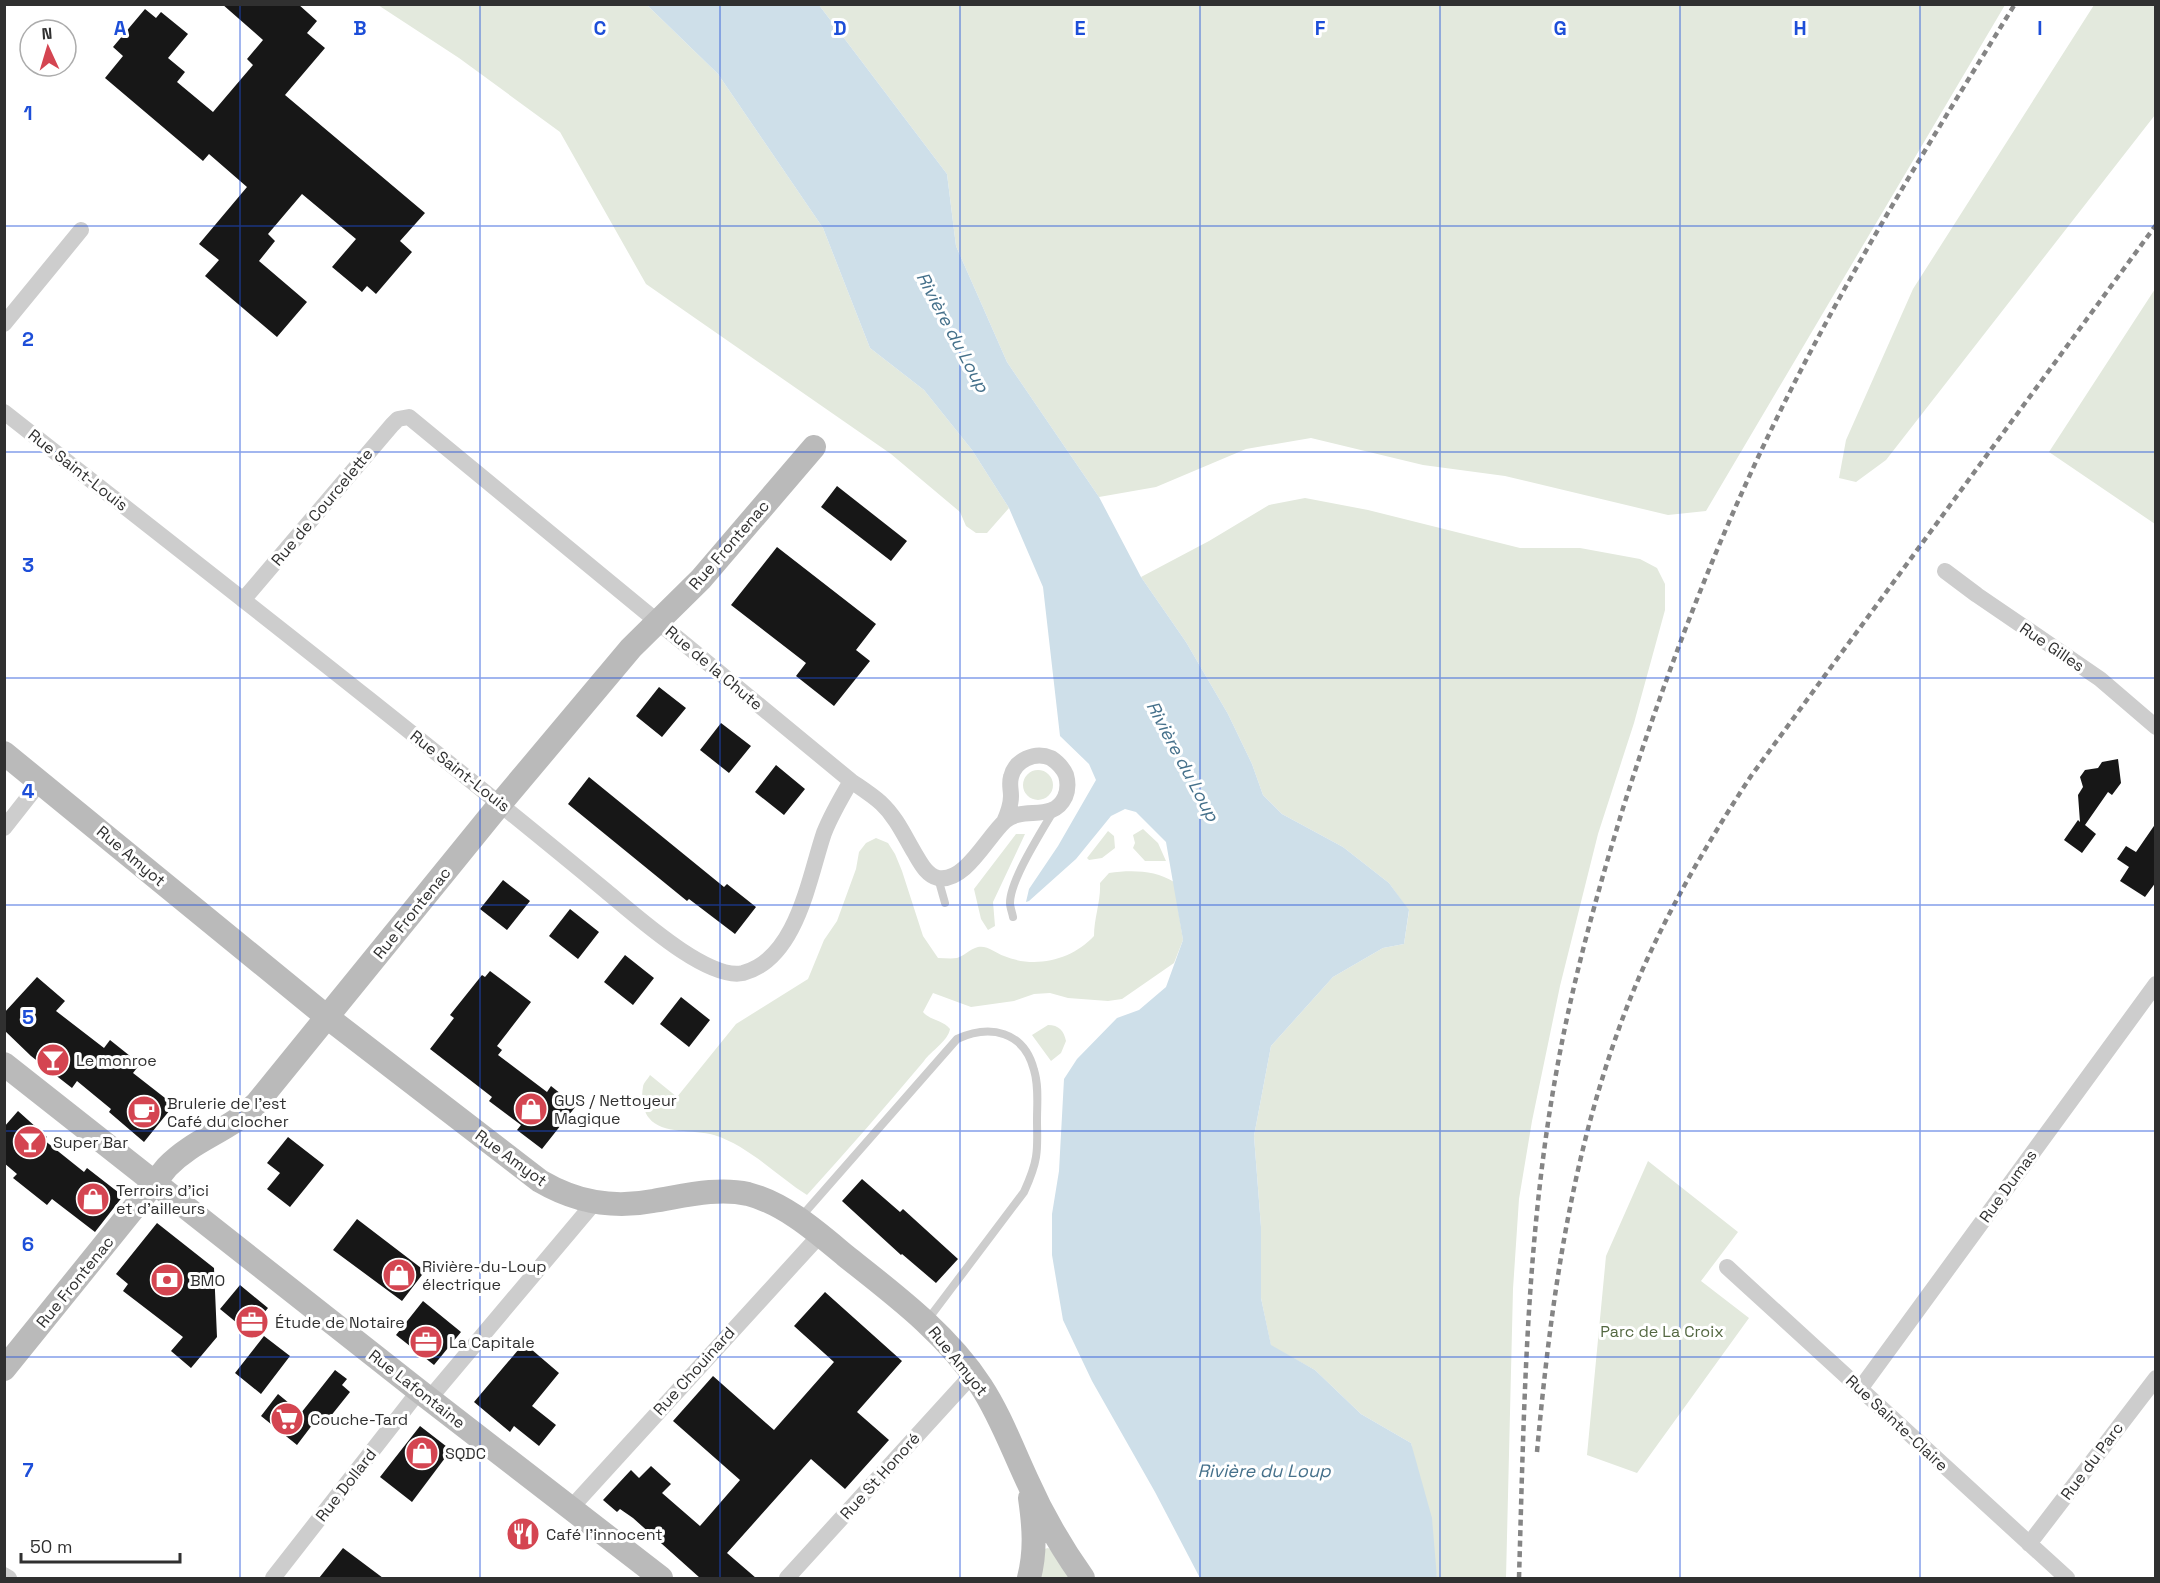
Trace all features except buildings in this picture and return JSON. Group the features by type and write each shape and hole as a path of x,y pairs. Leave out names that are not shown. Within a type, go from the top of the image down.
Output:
{"main road":[{"name":"Rue Frontenac","path":"4,1369 154,1182 186,1149 225,1129 248,1113 500,804 631,648 701,579 814,447"},
{"name":"Rue Amyot","path":"4,753 327,1017 540,1181 561,1192 594,1203 608,1205 637,1204 698,1193 748,1194 779,1207 820,1234 926,1322 974,1374 997,1414 1055,1535 1083,1578"},
{"name":"Rue Lafontaine","path":"4,1064 424,1395 661,1578"},
{"path":"1029,1578 1034,1541 1032,1491"}],"street":[{"path":"4,324 81,230"},
{"name":"Rue Saint-Louis","path":"4,412 500,804 641,920 708,967 728,973 742,973 758,967 776,954 801,907 825,830 839,801 852,782"},
{"name":"Rue de Courcelette","path":"243,600 392,425 403,417"},
{"name":"Rue de la Chute","path":"403,417 414,420 852,782 881,803 897,822 922,867 938,878"},
{"name":"Rue Gilles","path":"1945,571 2100,679 2156,727"},
{"path":"938,878 949,878 962,871 1004,822 1016,814 1042,813 1056,807 1063,800 1067,791 1064,771 1050,758 1031,757 1018,765 1012,773 1010,806 1004,822"},
{"path":"4,828 41,781"},
{"name":"Rue Dumas","path":"1860,1389 2156,984"},
{"name":"Rue Dollard","path":"273,1578 424,1395 594,1203"},
{"name":"Rue Chouinard","path":"570,1509 820,1234"},
{"name":"Rue Sainte-Claire","path":"1727,1267 2067,1578"},
{"name":"Rue St Honoré","path":"788,1578 974,1374"},
{"name":"Rue du Parc","path":"2029,1544 2156,1378"},
{"path":"4,1575 9,1578"}],"lane":[{"path":"1013,916 1010,903 1012,891 1056,807"},
{"path":"938,878 945,903"},
{"path":"799,1219 957,1039 986,1030 1010,1036 1026,1054 1034,1068 1037,1089 1036,1155 1032,1174 1024,1192 926,1322"}],"green space":[{"path":"378,5 647,5 718,74 823,228 870,348 924,390 972,450 1009,508 987,533 976,533 966,526 960,512 891,454 646,284 560,132 459,58"},
{"path":"819,5 2005,5 1706,511 1668,515 1505,476 1423,465 1311,438 1246,449 1156,487 1099,497 1007,362 956,246 947,174"},
{"path":"2094,5 2155,5 2155,115 1886,460 1856,482 1839,478 1846,440 1913,289"},
{"path":"2155,289 2155,524 2049,452"},
{"path":"1305,498 1368,510 1520,548 1580,548 1640,559 1657,568 1665,584 1665,610 1634,723 1598,834 1560,986 1532,1121 1519,1199 1513,1289 1506,1578 1437,1578 1411,1443 1361,1414 1315,1370 1271,1346 1261,1298 1261,1227 1254,1136 1271,1046 1333,977 1383,948 1404,944 1409,911 1389,883 1343,847 1282,814 1263,795 1252,764 1228,714 1186,642 1141,577 1209,541 1269,505"},
{"path":"1038,770 1049,774 1053,785 1049,796 1038,800 1027,796 1023,785 1027,774"},
{"path":"1143,829 1158,843 1166,861 1145,861 1133,848 1135,843 1133,835"},
{"path":"1108,831 1114,836 1115,848 1102,858 1089,860 1087,858"},
{"path":"1016,834 1025,834 993,902 995,926 988,930 981,919 974,889"},
{"path":"876,838 888,843 895,854 923,936 938,958 957,958 981,947 1016,960 1040,962 1075,951 1094,936 1100,883 1109,873 1117,872 1151,873 1174,882 1183,940 1174,963 1122,999 1108,1001 1068,998 1050,993 1034,994 1014,1001 971,1007 933,993 923,1012 950,1029 946,1038 807,1195 751,1154 727,1140 706,1133 670,1129 655,1123 649,1118 644,1107 643,1086 650,1075 677,1097 736,1024 808,979 824,940 837,921 856,869 859,852 866,843"},
{"path":"1048,1025 1060,1029 1066,1041 1061,1053 1051,1061 1032,1035"},
{"name":"Parc de La Croix","path":"1648,1161 1738,1232 1701,1281 1749,1318 1637,1473 1587,1455 1606,1256"},
{"path":"1048,1548 1069,1578 1038,1578 1044,1549"}],"water":[{"name":"Rivière du Loup","path":"647,5 819,5 947,174 956,246 1007,362 1099,497 1141,577 1186,642 1228,714 1252,764 1263,795 1282,814 1343,847 1389,883 1409,910 1404,944 1383,948 1333,977 1271,1046 1254,1136 1261,1227 1261,1298 1271,1345 1315,1370 1361,1414 1411,1443 1432,1518 1437,1578 1200,1578 1155,1492 1092,1381 1063,1320 1052,1255 1052,1214 1059,1171 1064,1079 1077,1059 1117,1018 1139,1010 1166,987 1183,940 1166,842 1136,812 1125,809 1111,816 1076,859 1026,902 1029,889 1058,846 1096,780 1089,764 1060,736 1043,587 1009,508 972,450 924,390 870,348 823,228 718,74"}],"railway":[{"path":"1519,1578 1528,1326 1532,1262 1546,1136 1562,1040 1577,972 1624,805 1691,614 1750,474 1772,428 1857,266 2015,4"},
{"path":"1537,1452 1555,1293 1586,1136 1617,1034 1659,933 1712,838 1751,776 2156,225"}],"place":[{"name":"Le monroe","path":"53,1060"},
{"name":"GUS / Nettoyeur Magique","path":"531,1109"},
{"name":"Brulerie de l'est Café du clocher","path":"144,1112"},
{"name":"Super Bar","path":"30,1142"},
{"name":"Terroirs d'ici et d'ailleurs","path":"93,1199"},
{"name":"Rivière-du-Loup électrique","path":"399,1275"},
{"name":"BMO","path":"167,1280"},
{"name":"Étude de Notaire","path":"252,1322"},
{"name":"La Capitale","path":"426,1342"},
{"name":"Couche-Tard","path":"287,1419"},
{"name":"SQDC","path":"422,1453"},
{"name":"Café l'innocent","path":"523,1534"}]}
